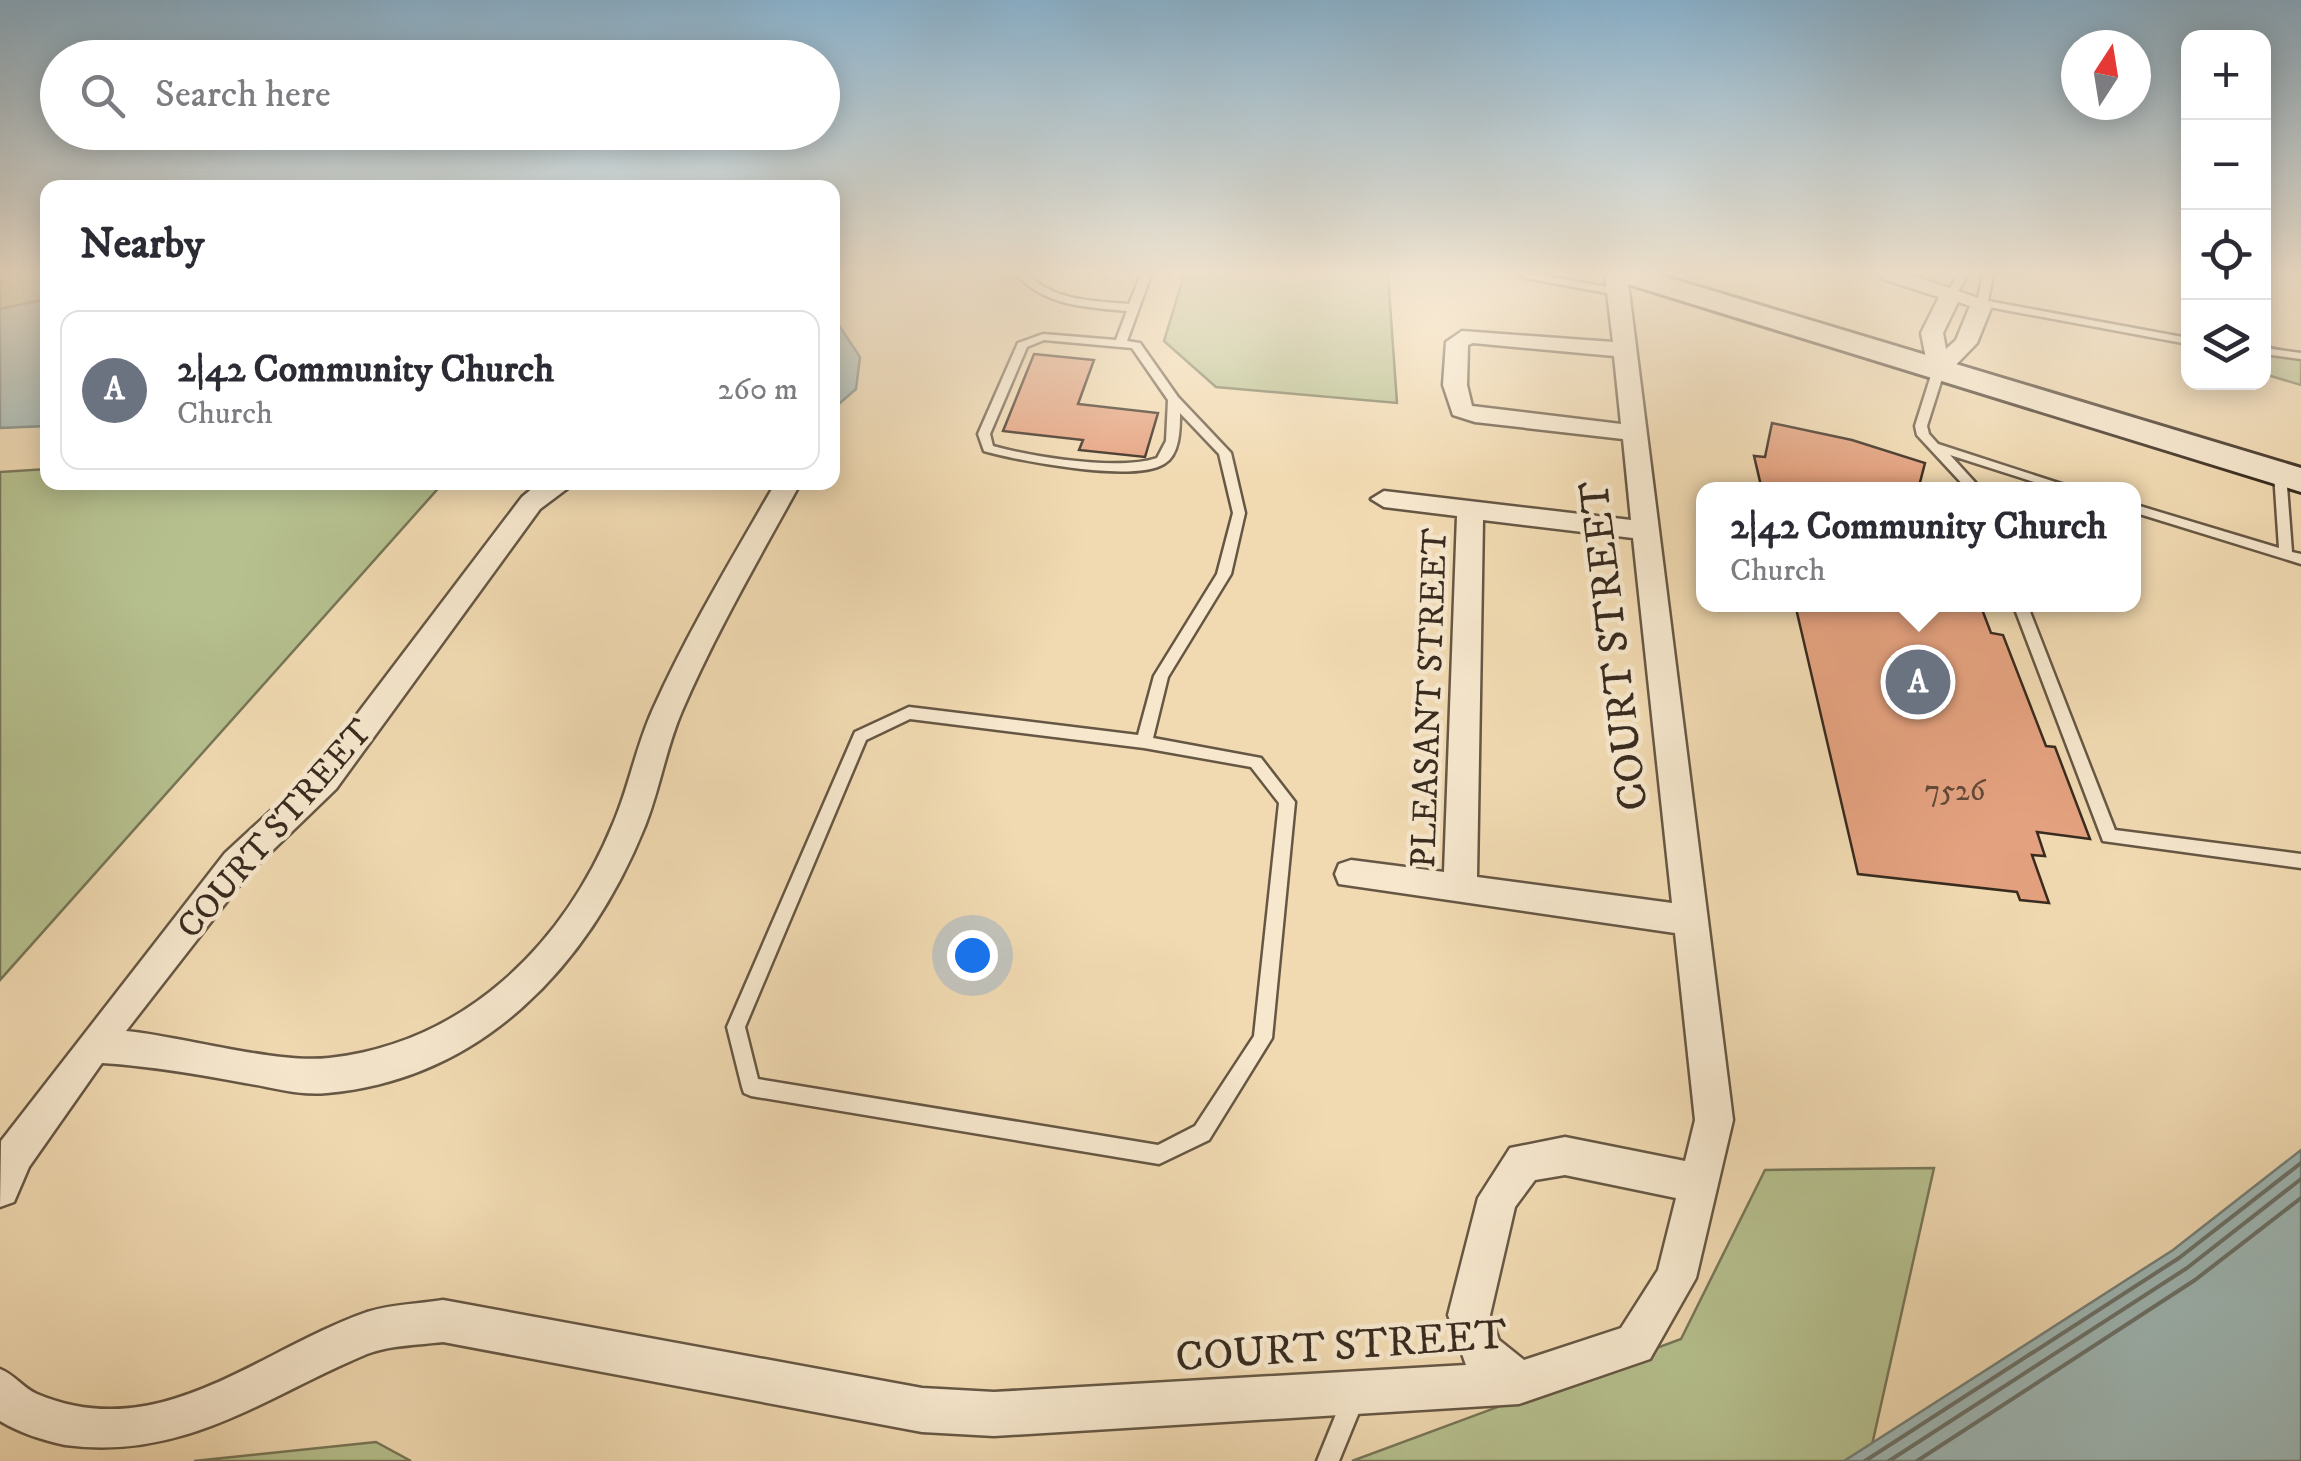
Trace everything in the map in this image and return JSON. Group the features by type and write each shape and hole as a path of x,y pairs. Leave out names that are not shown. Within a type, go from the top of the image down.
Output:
{"main road":[{"path":"1846,343 2291,477"}],"street":[{"path":"1457,343 1455,385 1462,410 1482,417 1636,433"},
{"path":"1549,343 1624,350"},
{"name":"COURT STREET","path":"0,1390 12,1407 68,1426 141,1433 224,1408 364,1334 443,1320 922,1410 994,1414 1519,1383 1635,1344 1676,1278 1714,1120 1624,343"},
{"path":"1934,343 1938,369"},
{"path":"1938,369 1966,343"},
{"name":"COURT STREET","path":"0,1188 15,1154 92,1046 237,864 324,780 532,503 547,490"},
{"path":"92,1046 146,1048 323,1076 374,1070 426,1053 471,1030 515,999 551,963 628,829 667,708 785,490"},
{"path":"1384,500 1648,531"},
{"name":"PLEASANT STREET","path":"1460,889 1470,510"},
{"path":"1351,874 1692,920"},
{"path":"1519,1383 1482,1354 1469,1315 1498,1198 1524,1162 1565,1156 1699,1183"}],"lane":[{"path":"1026,343 983,442 1000,453 1145,466 1158,463 1166,454 1174,400"},
{"path":"1129,343 1136,345 1174,400 1225,454 1239,513 1224,574 1161,676 1144,742"},
{"path":"2271,353 2301,356"},
{"path":"1938,369 1922,426 1933,446 1968,482"},
{"path":"1933,446 2048,482"},
{"path":"2286,555 2291,477"},
{"path":"2141,510 2301,559"},
{"path":"2023,612 2109,836 2301,861"},
{"path":"909,713 1144,742 1256,762 1287,802 1263,1038 1202,1133 1159,1155 751,1087 736,1028 860,736 909,713"},
{"path":"1328,1461 1356,1392"}],"green space":[{"path":"1166,343 1393,343 1397,403 1216,387"},
{"path":"2271,347 2301,354 2301,385 2271,376"},
{"path":"40,469 40,490 437,490 0,980 0,472"},
{"path":"1934,1168 1872,1445 1844,1461 1352,1461 1681,1339 1765,1170"},
{"path":"376,1442 411,1461 194,1461"}],"water":[{"path":"0,343 40,343 40,426 0,428"},
{"path":"840,343 851,343 860,357 856,389 840,403"},
{"path":"2301,1150 2301,1461 1844,1461 2173,1250"}],"building":[{"path":"1034,354 1094,360 1078,404 1158,413 1145,457 1079,450 1083,440 1003,431"},
{"path":"1772,423 1852,440 1925,463 1920,482 1760,482 1754,456 1765,457"},
{"path":"1797,612 1983,612 1991,633 2003,635 2046,746 2055,747 2090,839 2037,832 2045,856 2032,855 2049,903 2020,900 2017,892 1858,874"}],"place":[{"name":"2|42 Community Church","path":"1918,682"}]}
